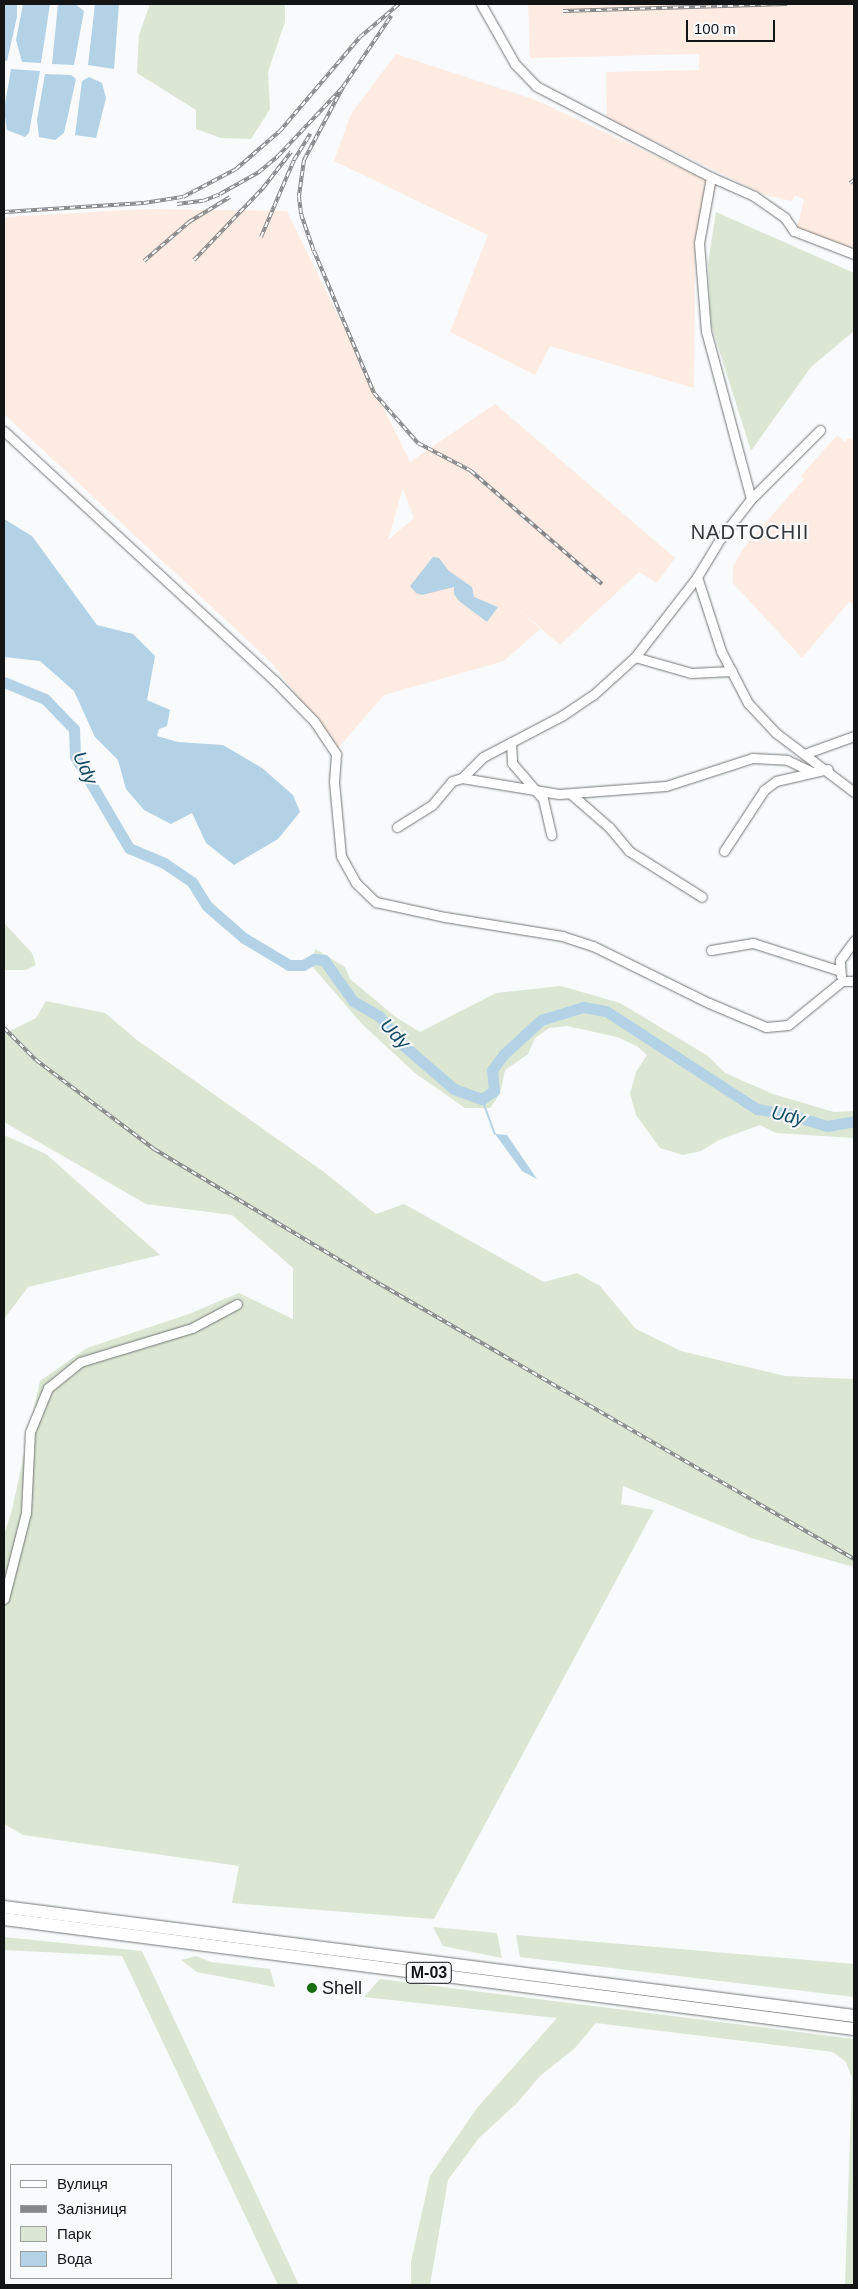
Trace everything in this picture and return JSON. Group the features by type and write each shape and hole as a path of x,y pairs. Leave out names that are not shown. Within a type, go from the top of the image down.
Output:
{"highway":[{"name":"М-03","path":"4,1909 854,2016"},
{"name":"М-03","path":"4,1909 854,2030"}],"street":[{"path":"481,4 515,64 536,86 711,177 754,196 785,218 794,230 854,254"},
{"path":"711,177 699,243 706,331 751,499"},
{"path":"462,778 483,757 563,715 593,695 634,657 697,578 720,539 751,499 820,430"},
{"path":"4,431 274,680 314,721 336,754 334,782 341,856 356,883 376,902 445,917 562,936 593,946 709,1004 766,1027 788,1025 799,1019 842,981 854,981"},
{"path":"697,578 721,651 748,702 776,733 828,769 854,792"},
{"path":"634,657 691,673 732,671"},
{"path":"806,753 854,736"},
{"path":"510,742 512,763 543,799 552,835"},
{"path":"397,827 432,805 452,781 462,778 571,794 666,786 752,758 787,760 811,771"},
{"path":"724,851 764,790 776,781 811,771 828,769"},
{"path":"571,794 609,827 629,851 702,897"},
{"path":"842,981 840,960 854,941"},
{"path":"711,950 753,943 840,971"},
{"path":"4,1599 26,1513 30,1432 48,1388 80,1362 192,1328 237,1304"}],"shaded area":[{"path":"528,4 854,4 854,250 797,228 804,200 795,195 792,201 765,195 607,118 606,72 699,70 699,54 530,58"},
{"path":"396,54 536,100 717,185 695,252 694,388 550,346 535,375 450,332 488,235 334,161 351,114"},
{"path":"149,209 287,211 410,462 495,404 675,558 657,583 639,572 560,645 516,607 540,629 504,661 384,695 338,748 270,661 4,414 4,217","holes":["403,488 414,518 388,540"]},
{"path":"837,435 845,442 848,438 854,440 854,604 849,602 802,658 733,583 733,567 745,546 804,479 801,476"}],"green space":[{"path":"150,4 285,4 285,22 268,72 270,109 251,139 221,138 196,129 196,110 137,73 139,35"},
{"path":"716,212 854,273 854,331 811,367 751,451 711,324 708,264"},
{"path":"4,923 32,953 36,965 26,970 4,970"},
{"path":"315,949 345,967 350,979 397,1018 420,1032 496,993 561,986 620,1003 708,1056 725,1073 773,1094 834,1112 854,1111 854,1138 776,1133 760,1125 719,1140 701,1151 683,1155 660,1148 636,1115 630,1094 636,1072 647,1055 637,1046 617,1037 567,1026 549,1028 535,1038 528,1054 505,1070 500,1094 490,1108 465,1108 415,1073 362,1024 312,966"},
{"path":"46,1001 105,1013 137,1040 324,1172 376,1214 404,1204 544,1282 577,1273 600,1286 636,1329 681,1351 785,1376 854,1379 854,1567 751,1538 623,1486 621,1504 654,1510 434,1919 232,1903 239,1866 23,1835 4,1824 4,1535 12,1510 40,1381 87,1348 189,1314 239,1293 293,1319 293,1268 232,1215 146,1204 4,1122 4,1034 36,1018"},
{"path":"4,1135 46,1154 160,1255 28,1287 4,1319"},
{"path":"433,1927 497,1933 502,1958 443,1946"},
{"path":"516,1935 854,1964 854,1997 520,1957"},
{"path":"4,1937 142,1951 299,2285 278,2285 122,1956 4,1950"},
{"path":"196,1956 211,1962 270,1969 275,1987 197,1972 181,1960"},
{"path":"380,1979 854,2039 854,2285 845,2285 852,2078 846,2062 833,2052 596,2023 575,2048 540,2076 517,2103 479,2138 448,2180 430,2285 411,2285 411,2262 430,2176 477,2108 557,2018 364,1997"}],"water":[{"path":"4,4 17,4 17,17 7,61 4,60"},
{"path":"23,4 50,4 41,63 22,62 16,40"},
{"path":"58,4 75,4 84,11 74,65 52,64"},
{"path":"95,4 119,4 114,69 88,65"},
{"path":"11,69 40,71 29,133 25,137 7,130 4,110"},
{"path":"45,74 71,75 76,79 64,133 55,140 39,137 37,120"},
{"path":"89,77 102,83 106,98 96,138 75,135 82,81"},
{"path":"4,519 32,536 97,625 133,634 155,656 147,700 170,710 167,726 159,729 157,736 178,742 223,745 262,768 293,795 300,812 278,839 234,865 206,843 192,813 171,824 144,810 126,789 118,760 95,737 74,691 40,661 4,657"},
{"path":"433,557 439,558 449,571 472,587 474,597 498,607 487,622 459,601 454,594 454,587 422,595 416,593 410,586"},
{"path":"495,1134 507,1135 537,1179 522,1171"}],"waterway":[{"name":"Udy","path":"4,682 45,699 74,729 75,756 129,848 164,863 192,882 207,906 244,938 289,965 303,965 314,959 324,960 353,1001 379,1016 403,1045 454,1089 482,1099 494,1091 492,1070 504,1054 541,1020 583,1007 606,1011 757,1109 788,1114 827,1126 854,1121"},
{"path":"482,1099 495,1134"}],"railway":[{"path":"4,212 144,203 183,197 236,169 280,131 360,37 399,4"},
{"path":"563,11 787,4"},
{"path":"177,204 203,201 220,194 259,172 278,156 343,87 391,16"},
{"path":"343,87 304,160 299,197 301,214 314,251 374,393 418,443 471,471 602,584"},
{"path":"261,237 294,160 310,134"},
{"path":"194,260 263,188 291,152"},
{"path":"850,183 854,180"},
{"path":"144,261 189,222 230,197"},
{"path":"4,1028 36,1060 154,1149 380,1284 854,1559"}],"place":[{"name":"Shell","path":"312,1988"}],"district":[{"name":"NADTOCHII","path":"750,532"}]}
